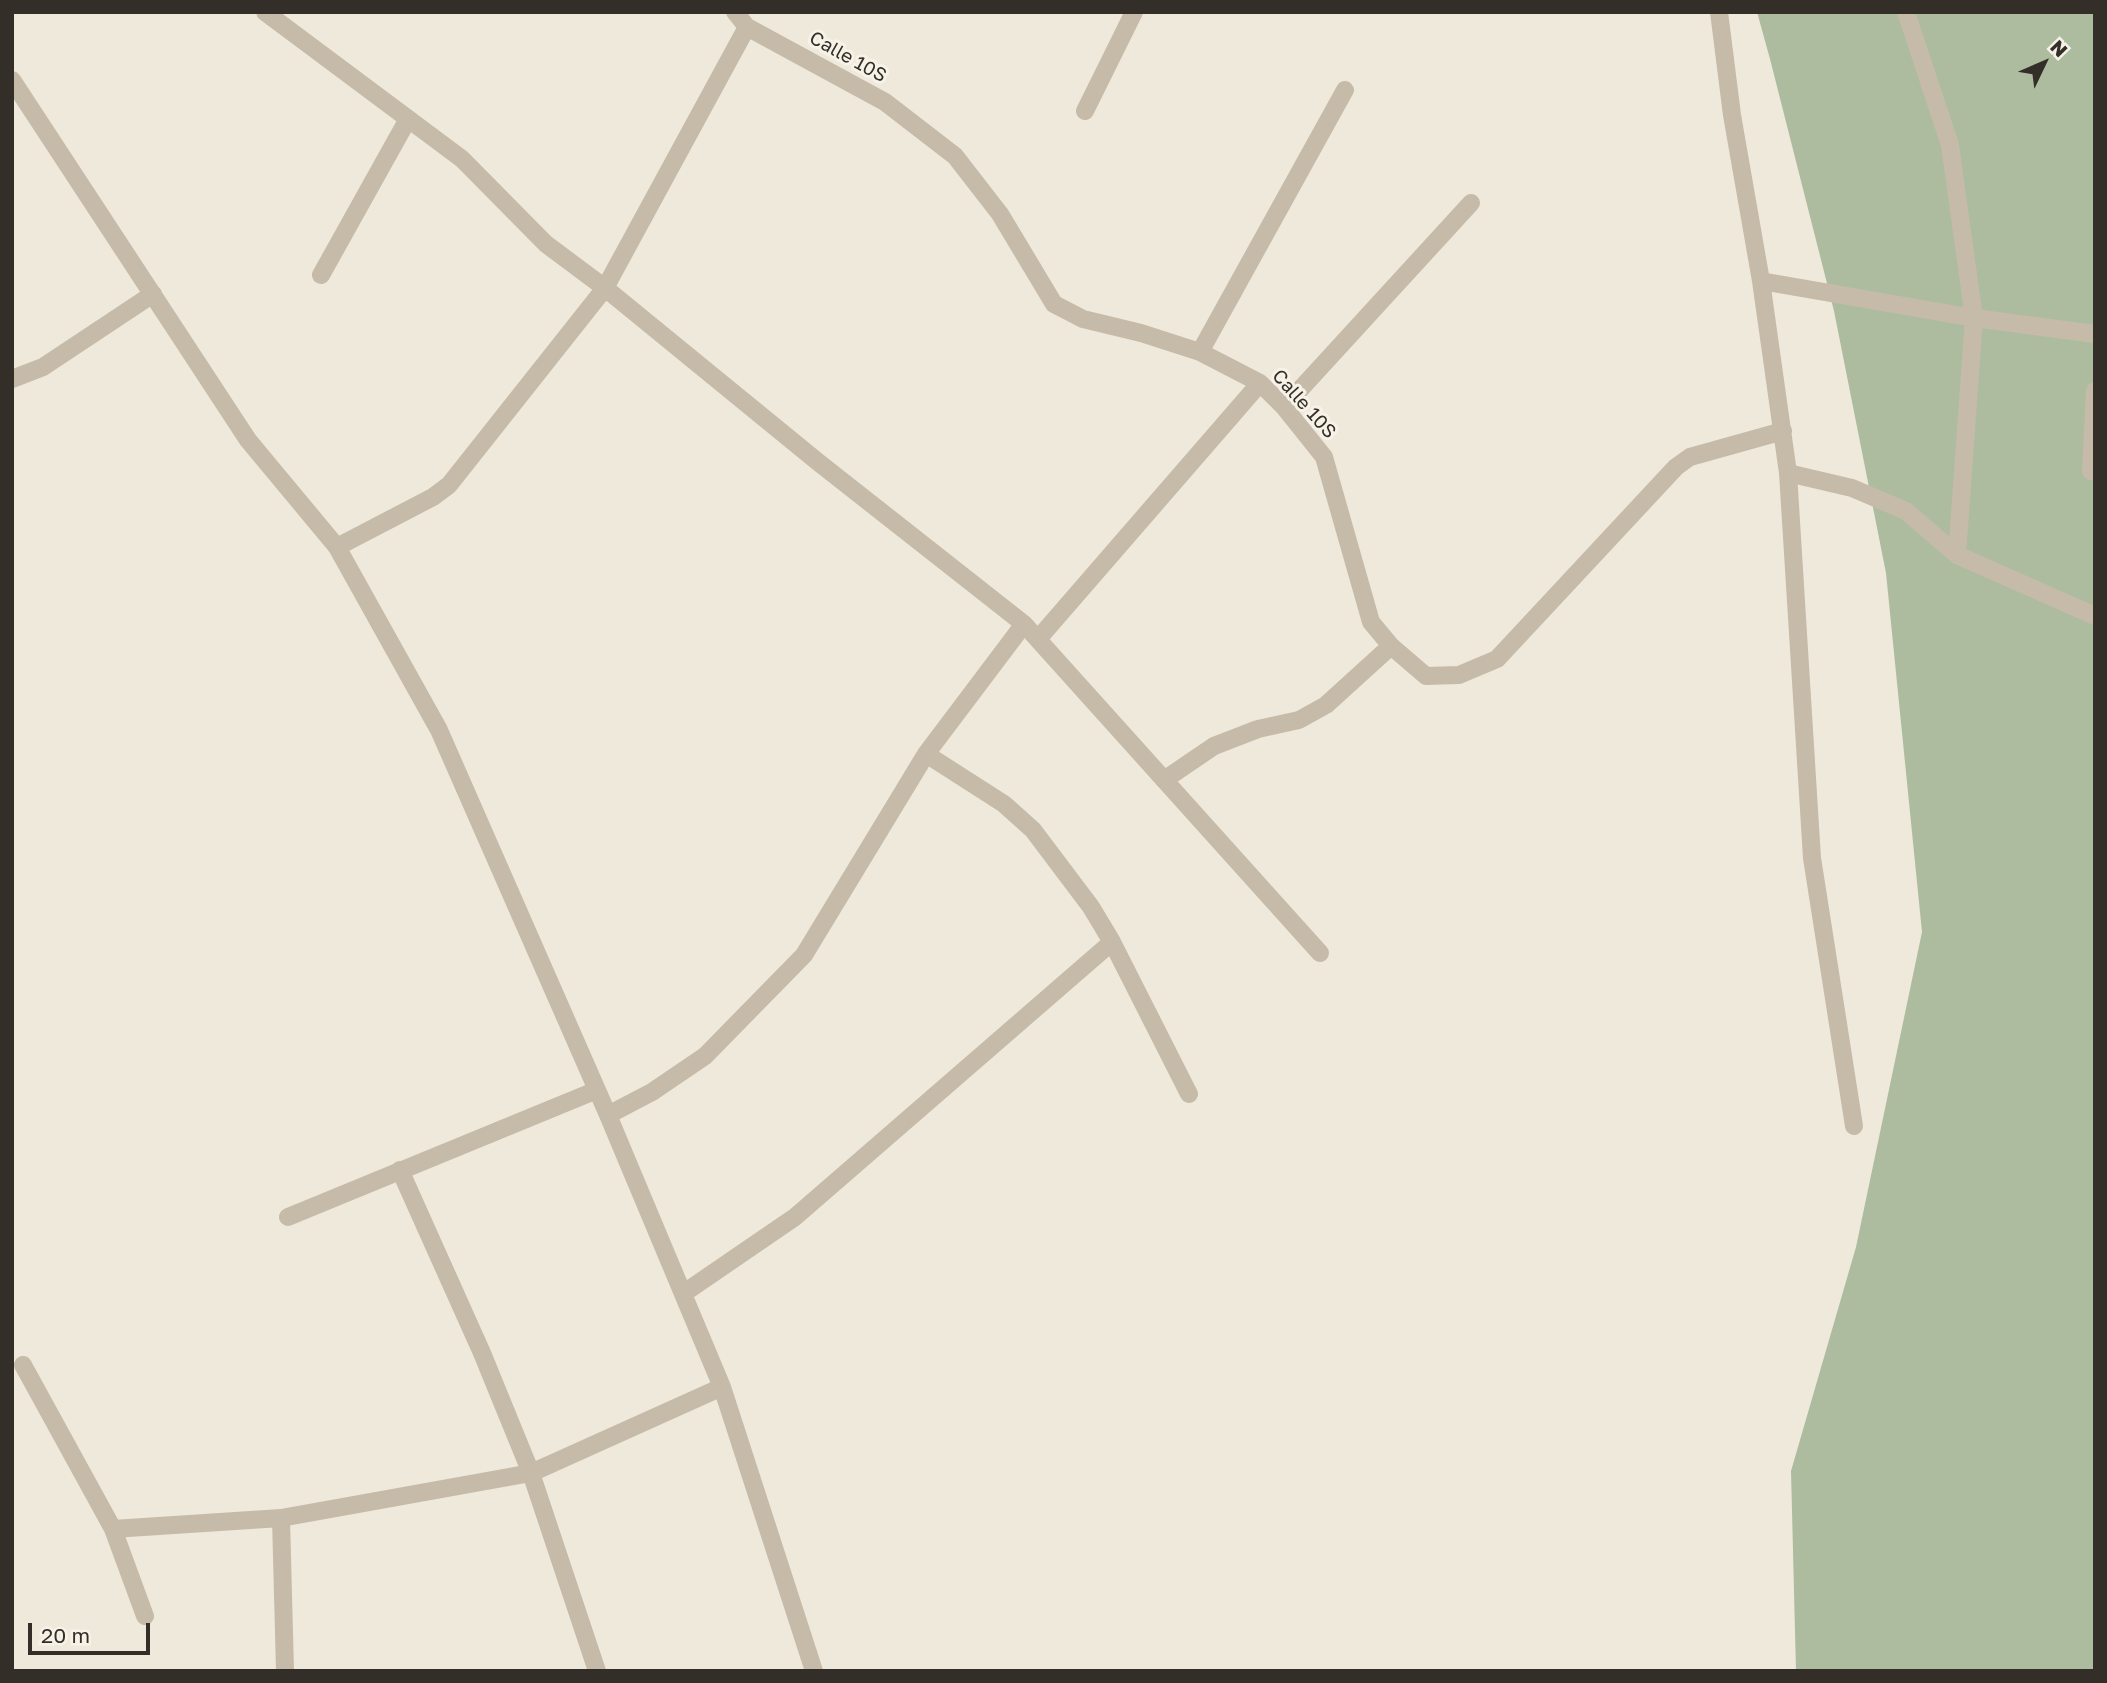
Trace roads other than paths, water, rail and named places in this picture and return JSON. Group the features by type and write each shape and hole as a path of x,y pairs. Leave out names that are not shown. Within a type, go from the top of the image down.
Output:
{"street":[{"path":"265,12 462,159 546,244 605,288 818,462 1024,624 1320,953"},
{"name":"Calle 10S","path":"735,12 747,27 885,102 955,156 1000,214 1054,304 1083,319 1141,333 1200,352 1260,383 1284,407 1324,457 1371,622 1391,646 1426,676 1459,675 1497,659 1676,467 1690,457 1783,431"},
{"path":"1085,111 1134,12"},
{"path":"1719,12 1732,115 1761,281 1783,431 1788,473 1812,858 1854,1126"},
{"path":"1906,12 1950,145 1974,318 1957,555"},
{"path":"337,547 433,497 449,485 605,288 747,27"},
{"path":"12,80 247,440 337,547 439,730 608,1115 722,1387 814,1671"},
{"path":"1200,352 1345,90"},
{"path":"321,275 408,119"},
{"path":"1284,407 1471,202"},
{"path":"1761,281 1974,318 2095,334"},
{"path":"12,379 43,367 153,294"},
{"path":"1038,639 1260,383"},
{"path":"2091,471 2095,391"},
{"path":"1788,473 1852,488 1906,511 1957,555 2095,616"},
{"path":"608,1115 652,1092 705,1056 804,955 926,754 1024,624"},
{"path":"1164,780 1214,746 1258,729 1298,720 1326,705 1391,646"},
{"path":"926,754 1004,804 1032,830 1091,907 1112,942 1189,1094"},
{"path":"684,1293 795,1217 1112,942"},
{"path":"288,1217 597,1090"},
{"path":"400,1170 482,1353 531,1473 597,1671"},
{"path":"23,1365 113,1529 145,1616"},
{"path":"113,1529 281,1518 531,1473 722,1387"},
{"path":"281,1518 285,1671"}]}
